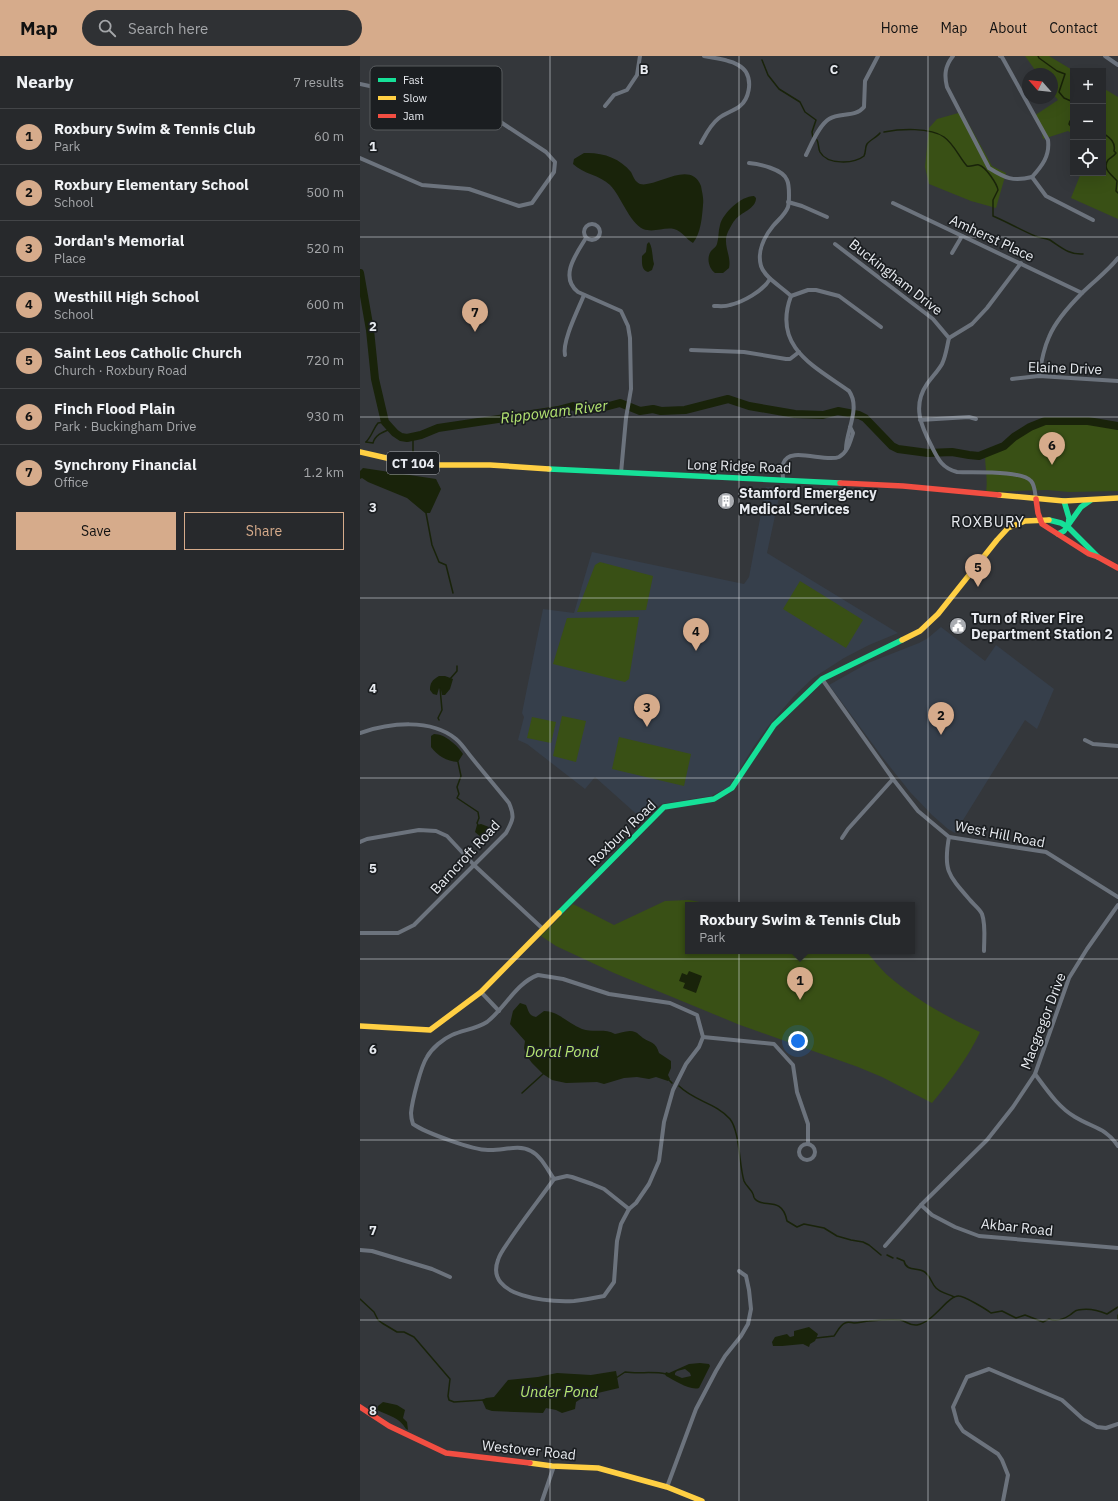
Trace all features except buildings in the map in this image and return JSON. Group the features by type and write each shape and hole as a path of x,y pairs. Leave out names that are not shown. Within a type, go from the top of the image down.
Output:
{"street":[{"path":"605,106 614,95 627,90 637,75 640,56"},
{"path":"701,143 711,126 720,117 742,105 748,97 749,88 749,79 746,72 738,65 729,61 704,56"},
{"path":"806,155 821,127 828,119 836,115 858,112 864,107 866,81 878,56"},
{"path":"953,56 946,69 946,87 989,168 1001,176 1015,180 1032,177 1046,158 1049,148 1048,140 1001,56"},
{"path":"1105,56 1118,65"},
{"path":"360,84 370,86"},
{"path":"360,158 422,185 469,189 519,206 532,203 554,172 556,162 546,152 502,123"},
{"path":"749,163 763,165 785,176 788,180 788,207 766,237 760,253 761,267 770,279 791,296"},
{"path":"1032,177 1046,196 1093,220"},
{"path":"788,202 802,206 827,217"},
{"name":"Amherst Place","path":"892,203 1082,292"},
{"path":"591,224 597,226 600,231 599,237 591,241 586,238 583,233 585,227 591,224"},
{"path":"952,254 962,236"},
{"path":"586,238 571,262 569,275 572,287 584,295 621,311 628,326 630,338 630,392 621,473"},
{"name":"Buckingham Drive","path":"835,244 933,319 950,338"},
{"path":"1039,376 1042,358 1049,336 1056,325 1082,292 1113,265 1118,258"},
{"path":"1021,263 987,308 972,324 950,338 941,366 927,385 919,403 920,420 940,463 949,470 957,472 1015,474 1025,476 1033,484 1042,524 1089,554 1098,556 1118,568"},
{"path":"714,306 726,306 737,303 767,285 770,279"},
{"path":"783,480 783,464 789,456 801,455 835,458 841,455 850,442 852,433 850,426 854,404 849,391 810,364 790,340 785,323 786,308 791,296 808,290 816,290 839,296 881,327"},
{"path":"565,355 564,348 566,339 584,295"},
{"path":"691,350 744,352 786,359 790,359 799,352"},
{"name":"Elaine Drive","path":"1012,378 1039,376 1118,381"},
{"path":"920,420 969,417 976,419"},
{"name":"Long Ridge Road","path":"360,452 387,459 418,464 490,465 621,473 903,486 1036,499 1091,500 1118,498"},
{"path":"1064,500 1069,518 1068,526"},
{"path":"1058,534 1064,531 1081,507 1091,500"},
{"name":"Roxbury Road","path":"360,1026 430,1030 481,992 664,807 714,799 725,793 732,788 774,725 822,679 920,631 938,614 1006,530 1023,521 1055,521 1068,526"},
{"path":"1068,526 1082,541 1092,548 1098,556"},
{"name":"West Hill Road","path":"822,679 893,779 918,811 950,837 1046,852 1118,897"},
{"name":"Barncroft Road","path":"360,733 373,729 404,724 433,728 445,732 457,740 509,803 513,813 512,822 506,833 475,866 414,925 407,930 398,933 360,933"},
{"path":"1085,740 1093,744 1118,746"},
{"path":"842,838 848,829 893,779"},
{"path":"360,842 367,839 419,830 436,831 447,836 475,866 543,929"},
{"path":"950,837 946,855 947,867 953,881 982,914 984,951"},
{"name":"Macgregor Drive","path":"885,1246 921,1205 987,1140 1013,1107 1036,1074 1069,978 1087,948 1118,905"},
{"path":"554,1179 536,1154 526,1149 481,1149 423,1131 413,1124 411,1114 420,1074 426,1057 440,1043 452,1035 474,1028 486,1022 499,1011 528,979 538,975 563,979 609,994 670,1003 696,1015 703,1037 699,1047 686,1064 672,1090 664,1122 659,1161 649,1184 636,1203 629,1210 618,1232 614,1282 604,1296 578,1301 551,1300 511,1291 504,1287 498,1278 496,1267 497,1261 514,1234 554,1179 572,1176 592,1184 604,1189 629,1210"},
{"path":"481,992 499,1011"},
{"path":"703,1037 774,1044 793,1065 797,1092 808,1124 808,1144"},
{"path":"1036,1074 1055,1100 1076,1117 1106,1133 1118,1146"},
{"name":"Akbar Road","path":"921,1205 932,1215 955,1227 979,1236 1118,1248"},
{"path":"360,1250 372,1250 432,1269 450,1277"},
{"path":"667,1487 696,1409 725,1356 741,1336 748,1324 751,1308 749,1290 746,1276 739,1271"},
{"path":"1004,1501 1008,1474 1002,1460 998,1454 963,1431 956,1422 953,1407 967,1377 989,1369 1062,1400 1083,1419 1097,1427 1106,1428 1118,1424"},
{"name":"Westover Road","path":"360,1407 389,1426 446,1453 554,1466 598,1468 667,1487 702,1501"},
{"path":"542,1501 554,1466"}],"shaded area":[{"path":"766,487 781,488 767,553 898,633 869,645 844,658 813,678 794,696 769,725 754,746 729,787 711,796 661,804 642,819 595,777 585,789 527,744 518,740 524,717 522,713 543,609 574,613 592,552 744,584 749,577"},
{"path":"941,627 985,661 996,645 1054,689 1037,729 1025,720 955,833 932,815 910,792 829,685 868,663 919,643 928,638"}],"green space":[{"path":"1025,56 1049,56 1070,69 1070,132 1068,131 1043,139 1042,133 1034,116 1052,104 1058,104 1058,68 1034,68"},
{"path":"1106,90 1118,97 1118,219 1071,198 1080,176 1106,176"},
{"path":"962,112 992,166 1006,173 996,208 971,201 929,184 925,167 929,128 937,119"},
{"path":"1075,419 1118,430 1118,491 1069,492 1047,490 986,492 987,483 985,454 1022,431 1040,425"},
{"path":"600,562 653,576 646,610 577,612 595,565"},
{"path":"800,581 863,620 846,648 783,609"},
{"path":"639,617 629,679 625,682 553,664 567,618"},
{"path":"562,716 586,721 576,762 553,756"},
{"path":"532,717 556,722 551,743 527,738"},
{"path":"619,737 691,754 684,786 612,769"},
{"path":"689,900 699,902 685,902 685,954 869,954 886,974 908,992 943,1014 980,1032 952,1078 932,1103 882,1077 858,1067 740,1025 614,973 556,946 541,936 573,904 614,925 665,901"}],"water":[{"path":"584,153 604,155 622,163 640,184 647,184 681,175 689,175 696,178 701,186 703,203 702,220 696,239 693,243 679,231 674,229 647,230 638,226 633,221 610,185 573,164 574,159"},
{"path":"754,196 756,198 754,205 735,220 727,233 726,244 729,258 729,268 723,273 715,273 708,260 709,254 717,244 719,227 722,220 738,202"},
{"path":"649,242 654,264 652,270 648,272 643,268 642,256 646,252 647,244"},
{"path":"363,468 436,479 441,489 430,513 425,513 407,498 368,482 362,478 360,479 360,471"},
{"path":"439,676 445,676 453,679 450,689 445,695 442,695 439,688 437,695 433,694 430,690 430,685"},
{"path":"438,734 446,738 463,754 458,762 446,759 439,755 431,747 431,736"},
{"path":"481,824 489,827 490,834 485,838 482,838 475,832 477,825"},
{"path":"689,971 702,976 696,993 683,988 685,983 679,981 682,973 687,975"},
{"name":"Doral Pond","path":"520,1003 526,1005 529,1012 533,1016 536,1017 544,1011 554,1013 582,1029 591,1031 607,1031 615,1034 628,1031 636,1032 655,1045 659,1053 671,1061 671,1068 668,1075 670,1079 668,1081 656,1077 649,1079 637,1077 624,1078 604,1084 597,1082 566,1083 552,1080 543,1074 526,1055 524,1048 525,1041 510,1024 513,1011"},
{"path":"809,1327 818,1334 815,1341 810,1344 809,1347 803,1344 773,1346 772,1342 775,1337 787,1334 790,1337 794,1336 794,1331"},
{"path":"700,1363 709,1364 710,1366 699,1388 695,1389 687,1387 666,1376 665,1374 666,1372 669,1373 689,1364","holes":["685,1369 691,1376 682,1378 675,1375 677,1371"]},
{"name":"Under Pond","path":"616,1371 619,1388 585,1396 576,1402 575,1409 562,1413 546,1408 543,1413 492,1411 486,1409 482,1400 494,1397 508,1380 538,1377 557,1373 591,1375"},
{"path":"383,1402 397,1405 405,1410 403,1418 407,1422 408,1430 397,1419 377,1410 378,1406"}],"waterway":[{"path":"1038,56 1057,71 1065,74 1059,92 1064,98 1070,101"},
{"path":"762,60 768,75 779,89 800,102 805,112 816,120 812,132 813,138"},
{"path":"1070,121 1070,125"},
{"path":"884,132 898,130 923,130 944,137 951,143 967,166 982,166 993,180 998,190 993,200 993,216 1035,236 1050,240 1069,252 1083,254"},
{"path":"817,140 819,150 823,156 834,161 848,162 860,159 864,156 867,144 880,133"},
{"path":"1106,136 1113,143 1114,151 1116,153 1108,160 1106,166 1108,171 1117,181 1116,191 1118,193"},
{"name":"Rippowam River","path":"360,273 370,330 375,379 385,422 401,437 407,438 421,435 438,428 558,410 573,406 580,411 620,403 640,411 653,409 661,411 685,410 728,399 749,406 795,414 823,415 838,411 859,415 865,418 892,446 898,449 928,453 952,452 979,456 1004,446 1014,437 1030,427 1045,421 1088,421 1118,426"},
{"path":"366,442 378,423 385,422"},
{"path":"366,442 373,443 377,436 390,429"},
{"path":"413,436 413,453"},
{"path":"426,513 432,545 439,562 446,565 453,593"},
{"path":"450,679 457,671 457,666"},
{"path":"439,720 438,718 442,710 440,688"},
{"path":"458,762 461,776 457,787 459,794 457,798 478,812 478,825"},
{"path":"522,1093 543,1074"},
{"path":"669,1080 672,1083"},
{"path":"679,1086 691,1095 718,1109 730,1119 738,1140 744,1181 758,1202 777,1205 785,1213 787,1221 797,1227 804,1224 824,1228 837,1236 863,1242 881,1255"},
{"path":"887,1255 893,1258"},
{"path":"897,1258 904,1261 909,1268 925,1272 936,1288 954,1297"},
{"path":"816,1338 834,1336 842,1325 848,1322 856,1323 877,1320 896,1320 917,1325 929,1319 950,1300 959,1296 970,1300 991,1313 1002,1311 1016,1318 1025,1315 1043,1322 1049,1319 1063,1319 1077,1310 1093,1310 1107,1314 1118,1307"},
{"path":"360,1299 374,1312 378,1320 382,1323 397,1332 404,1332 414,1337 450,1379 449,1400 454,1402 484,1400"},
{"path":"1118,1315 1118,1320"},
{"path":"616,1378 625,1372 666,1374"}],"traffic: fast":[{"path":"549,469 840,483"},
{"path":"1058,534 1064,531 1081,507 1091,500"},
{"path":"1064,501 1069,518 1068,526"},
{"path":"1049,520 1061,523 1068,527 1098,557"},
{"path":"559,913 664,807 714,799 732,788 774,725 822,679 902,640"}],"traffic: slow":[{"path":"360,452 404,462 431,465 490,465 549,469"},
{"path":"999,495 1064,501 1118,498"},
{"path":"902,640 920,631 938,614 1008,528 1025,521 1049,520"},
{"path":"360,1026 430,1030 481,992 559,913"},
{"path":"530,1463 552,1466 598,1468 667,1487 702,1501"}],"traffic: jam":[{"path":"840,483 903,486 999,495"},
{"path":"1036,499 1038,513 1042,524 1089,554 1098,557 1118,568"},
{"path":"360,1407 389,1426 446,1453 530,1463"}],"place":[{"name":"Synchrony Financial","path":"475,332"},
{"name":"Finch Flood Plain","path":"1052,465"},
{"name":"Stamford Emergency Medical Services","path":"726,501"},
{"name":"Saint Leos Catholic Church","path":"978,587"},
{"name":"Turn of River Fire Department Station 2","path":"958,626"},
{"name":"Westhill High School","path":"696,651"},
{"name":"Jordan's Memorial","path":"647,727"},
{"name":"Roxbury Elementary School","path":"941,735"},
{"name":"Roxbury Swim & Tennis Club","path":"800,1000"}],"district":[{"name":"ROXBURY","path":"988,522"}]}
